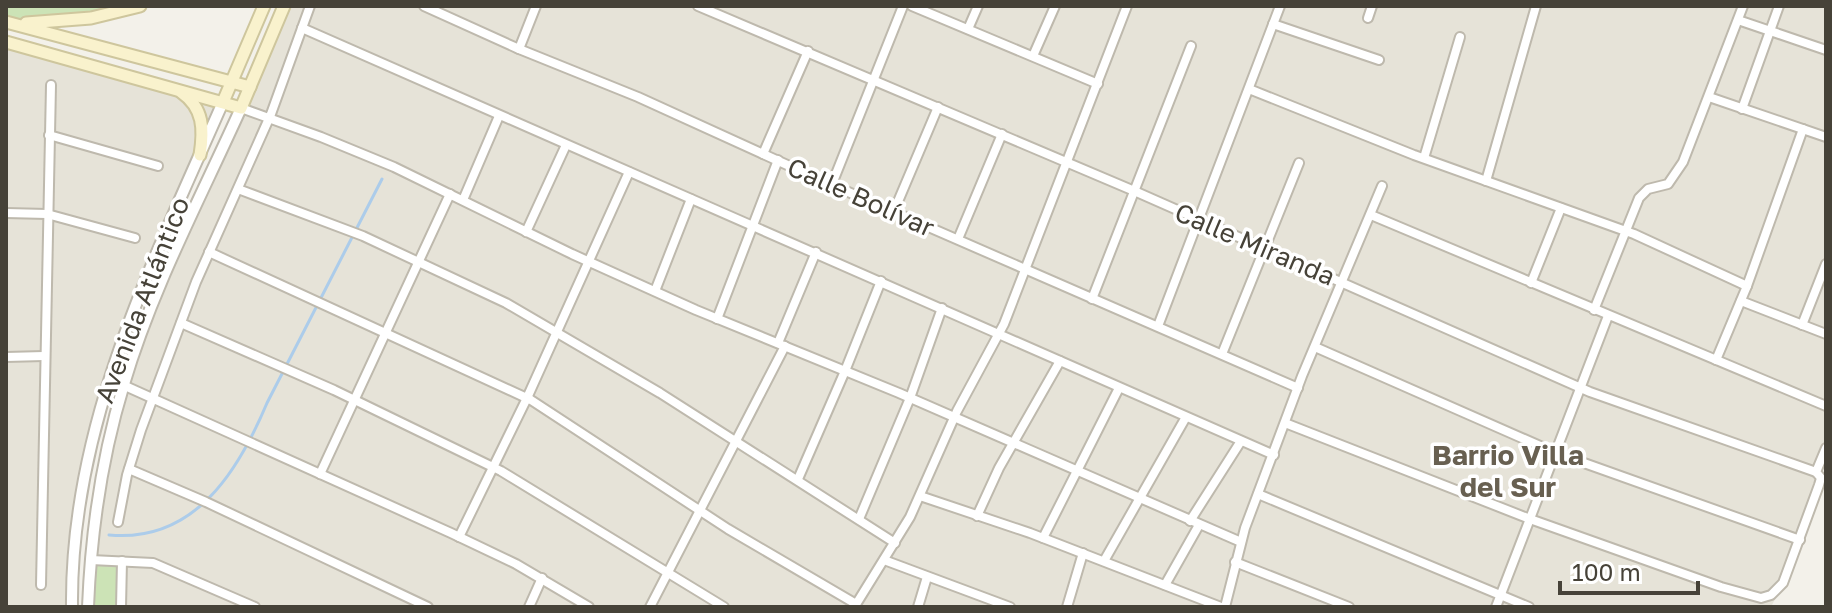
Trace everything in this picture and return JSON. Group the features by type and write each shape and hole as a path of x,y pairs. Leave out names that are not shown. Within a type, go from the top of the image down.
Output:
{"main road":[{"path":"6,22 45,23 91,18 140,6"},
{"name":"Avenida Atlántico","path":"223,102 264,6"},
{"path":"6,42 241,108 284,6"},
{"path":"6,22 250,87"},
{"path":"177,90 193,103 201,120 203,136 200,155"}],"street":[{"path":"118,522 129,469 153,397 209,252 269,118 310,6"},
{"name":"Calle Bolívar","path":"424,6 1298,388"},
{"path":"446,15 450,6"},
{"path":"519,49 536,6"},
{"name":"Calle Miranda","path":"698,6 1132,190 1580,387 1816,472"},
{"path":"832,184 903,6"},
{"path":"912,6 1098,84"},
{"path":"968,29 978,6"},
{"path":"1033,56 1055,6"},
{"path":"209,252 527,398 700,512 855,606 920,496 954,417 999,333 1127,6"},
{"path":"1158,326 1280,6"},
{"path":"1368,18 1372,6"},
{"path":"1486,181 1536,6"},
{"path":"1594,310 1643,192 1668,184 1677,173 1743,6"},
{"path":"1742,109 1779,6"},
{"path":"1738,20 1826,50"},
{"path":"1273,24 1379,60"},
{"path":"302,28 1274,455"},
{"path":"1424,158 1460,37"},
{"path":"1092,299 1132,190 1191,46"},
{"path":"763,154 808,51"},
{"path":"41,585 51,85"},
{"path":"1249,89 1424,158 1625,231 1747,286"},
{"path":"1709,97 1826,137"},
{"name":"Avenida Atlántico","path":"72,607 78,518 101,403 131,314 223,102"},
{"path":"894,211 938,107"},
{"path":"241,108 394,167 526,232 717,319 910,398 1241,542"},
{"name":"Avenida Atlántico","path":"88,607 103,471 123,385 156,299 241,108"},
{"path":"463,200 499,116"},
{"path":"1716,360 1747,286 1803,129"},
{"path":"958,239 1002,134"},
{"path":"49,135 158,166"},
{"path":"526,232 566,145"},
{"path":"717,319 778,160"},
{"path":"1222,354 1299,163"},
{"path":"459,537 558,332 629,172"},
{"path":"920,496 1043,538 1223,607 1241,542 1298,388 1382,186"},
{"path":"238,189 363,236 506,303 798,479 895,543"},
{"path":"320,474 450,194"},
{"path":"655,291 691,199"},
{"path":"1531,283 1561,208"},
{"path":"6,213 47,214 135,238"},
{"path":"1371,215 1826,406"},
{"path":"650,607 738,442 782,344 816,252"},
{"path":"1802,325 1826,264"},
{"path":"798,479 881,281"},
{"path":"1741,301 1826,334"},
{"path":"859,519 910,398 942,308"},
{"path":"1496,607 1608,316"},
{"path":"181,323 355,400 494,467 724,607"},
{"path":"1315,347 1556,453 1800,540"},
{"path":"6,357 44,356"},
{"path":"977,516 1013,443 1060,361"},
{"path":"123,385 459,537 542,578 589,607"},
{"path":"1043,538 1119,388"},
{"path":"1104,561 1186,417"},
{"path":"1285,423 1530,519 1755,597 1771,595 1783,583 1821,478 1816,472 1826,448"},
{"path":"1165,585 1195,523 1241,441"},
{"path":"129,469 196,497 428,607"},
{"path":"1258,494 1529,607"},
{"path":"1067,607 1083,553"},
{"path":"91,560 153,563 255,607"},
{"path":"884,560 1010,607"},
{"path":"121,607 122,561"},
{"path":"1235,562 1349,607"},
{"path":"918,607 927,577"},
{"path":"529,607 542,578"}],"shaded area":[{"path":"284,6 1826,6 1826,448 1783,583 1771,607 88,607 93,543 131,362"},
{"path":"6,42 223,102 131,314 89,456 72,607 6,607"}],"green space":[{"path":"6,6 140,6 112,14 6,22"},
{"path":"91,560 122,561 121,607 88,607"}],"waterway":[{"path":"109,535 139,534 165,527 189,515 227,477 242,454 382,179"}],"district":[{"name":"Barrio Villa del Sur","path":"1508,470"}]}
